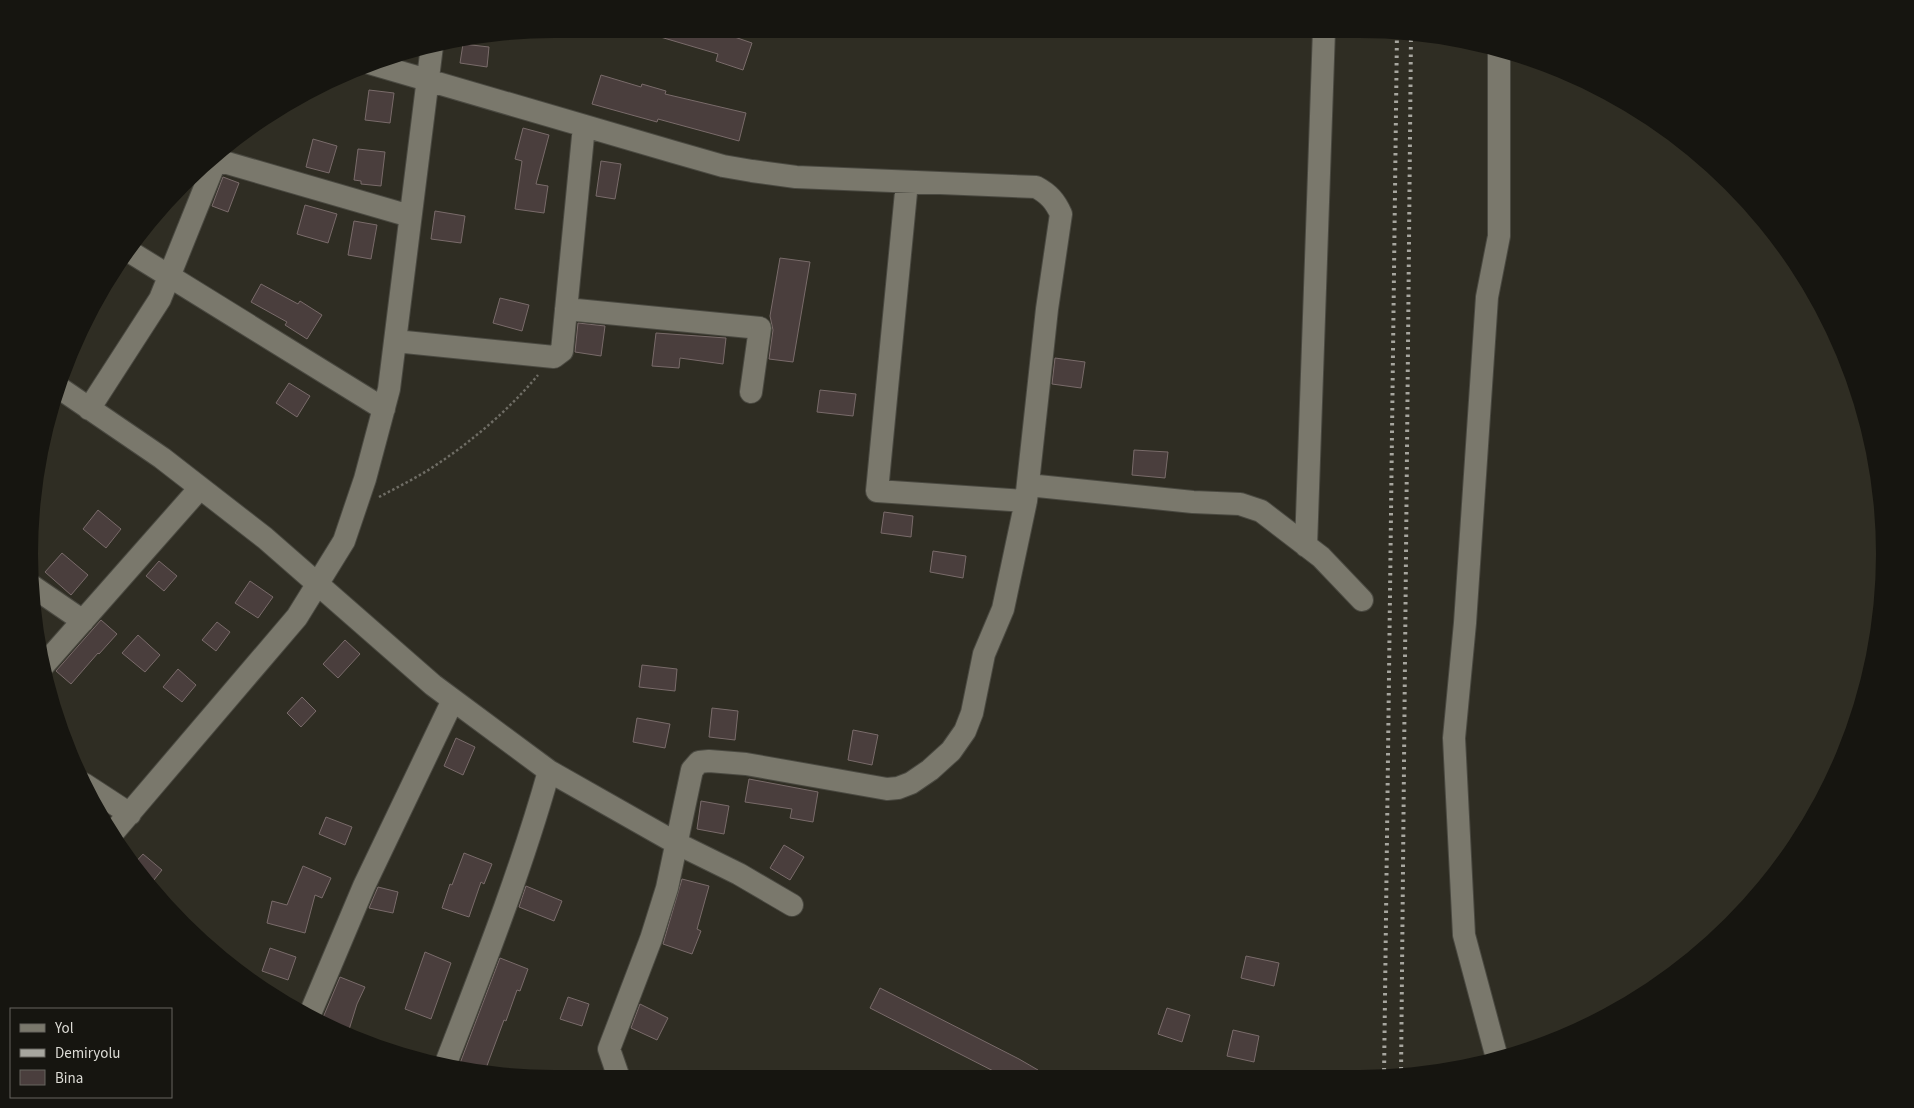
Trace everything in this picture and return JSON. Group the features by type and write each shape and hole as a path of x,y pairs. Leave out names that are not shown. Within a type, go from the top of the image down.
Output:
{"street":[{"path":"1306,546 1324,38"},
{"path":"117,828 297,617 344,541 357,504 389,389 431,52"},
{"path":"1496,1053 1464,935 1454,738 1465,623 1487,297 1499,236 1500,57"},
{"path":"383,67 723,166 796,177 1036,187 1046,192 1056,202 1061,214 1047,309 1027,493 1003,609 984,654 972,713 965,731 951,751 930,770 911,784 887,790 746,764 699,762 692,770 667,888 651,939 609,1049 616,1070"},
{"path":"395,341 554,357 562,351 584,126"},
{"path":"219,161 410,216"},
{"path":"89,409 160,299 209,170"},
{"path":"907,182 877,491 1027,493 1240,504 1261,511 1321,557 1362,600"},
{"path":"134,254 384,409"},
{"path":"566,309 760,328 751,392"},
{"path":"64,392 162,458 265,538 433,685 549,771 676,843 739,874 792,906"},
{"path":"48,660 200,488"},
{"path":"39,591 82,621"},
{"path":"312,1009 364,886 453,700"},
{"path":"447,1060 497,931 530,835 549,771"},
{"path":"96,792 130,814"}],"path":[{"path":"357,504 376,499 430,469 451,454 516,401 554,357"}],"building":[{"path":"664,38 737,38 752,43 743,70 716,61 718,54"},
{"path":"463,46 489,47 487,67 460,63"},
{"path":"601,75 641,87 642,84 666,91 665,94 746,113 739,141 658,119 657,122 592,104"},
{"path":"369,90 394,93 390,123 365,120"},
{"path":"523,128 549,135 536,184 548,186 544,213 515,209 522,161 515,159"},
{"path":"313,139 337,146 329,173 306,167"},
{"path":"358,149 385,152 381,186 361,184 361,181 354,180"},
{"path":"601,161 621,164 615,199 596,196"},
{"path":"223,177 239,183 228,212 212,206"},
{"path":"305,205 337,214 328,243 297,234"},
{"path":"435,211 465,216 461,243 431,239"},
{"path":"354,221 377,225 371,259 348,255"},
{"path":"780,258 810,262 793,362 769,359 773,330 770,316"},
{"path":"261,284 298,304 300,301 322,315 307,339 285,325 287,322 251,302"},
{"path":"500,298 529,305 522,331 493,323"},
{"path":"578,323 605,326 601,356 575,352"},
{"path":"656,333 726,338 723,364 680,358 679,368 652,366"},
{"path":"1055,358 1085,362 1081,388 1052,384"},
{"path":"289,383 310,396 297,417 276,403"},
{"path":"820,390 856,394 853,416 817,412"},
{"path":"1134,450 1168,452 1165,478 1132,475"},
{"path":"98,510 121,529 106,548 83,529"},
{"path":"884,512 913,516 911,537 881,533"},
{"path":"933,551 966,556 963,578 930,572"},
{"path":"62,553 88,575 71,595 45,572"},
{"path":"159,561 177,576 164,591 146,576"},
{"path":"250,581 273,597 258,618 235,603"},
{"path":"101,620 117,634 71,684 56,671"},
{"path":"217,622 230,632 216,651 202,640"},
{"path":"138,635 160,655 145,672 122,653"},
{"path":"345,640 360,654 338,678 323,664"},
{"path":"642,665 677,669 675,691 639,687"},
{"path":"178,669 196,685 182,702 163,687"},
{"path":"302,697 316,711 301,727 287,713"},
{"path":"712,708 738,711 735,740 709,737"},
{"path":"637,718 670,724 665,748 633,742"},
{"path":"853,730 878,735 872,765 848,760"},
{"path":"456,738 475,747 463,775 444,766"},
{"path":"749,779 818,792 813,822 790,818 792,809 745,802"},
{"path":"701,801 729,806 724,834 697,829"},
{"path":"326,817 352,827 345,845 319,834"},
{"path":"784,845 804,857 790,880 770,868"},
{"path":"464,853 492,864 484,884 481,882 469,917 442,908"},
{"path":"143,854 162,870 154,880 138,859"},
{"path":"303,866 331,878 322,898 315,895 305,933 267,923 272,901 287,905"},
{"path":"682,879 709,886 697,929 701,931 692,954 663,944"},
{"path":"526,886 562,901 554,921 519,907"},
{"path":"378,887 398,892 393,913 369,908"},
{"path":"270,948 296,957 288,980 262,971"},
{"path":"425,952 451,963 431,1019 405,1009"},
{"path":"1246,956 1279,963 1274,986 1241,978"},
{"path":"500,958 528,969 520,991 517,990 506,1021 504,1020 487,1066 460,1062"},
{"path":"340,977 365,987 350,1028 324,1016"},
{"path":"880,988 1038,1070 991,1070 870,1008"},
{"path":"568,997 589,1004 582,1026 560,1019"},
{"path":"640,1004 668,1018 657,1040 631,1028"},
{"path":"1167,1008 1190,1015 1182,1042 1158,1034"},
{"path":"1233,1030 1259,1036 1254,1062 1227,1056"}],"railway":[{"path":"1384,1069 1397,39"},
{"path":"1401,1068 1411,41"}]}
